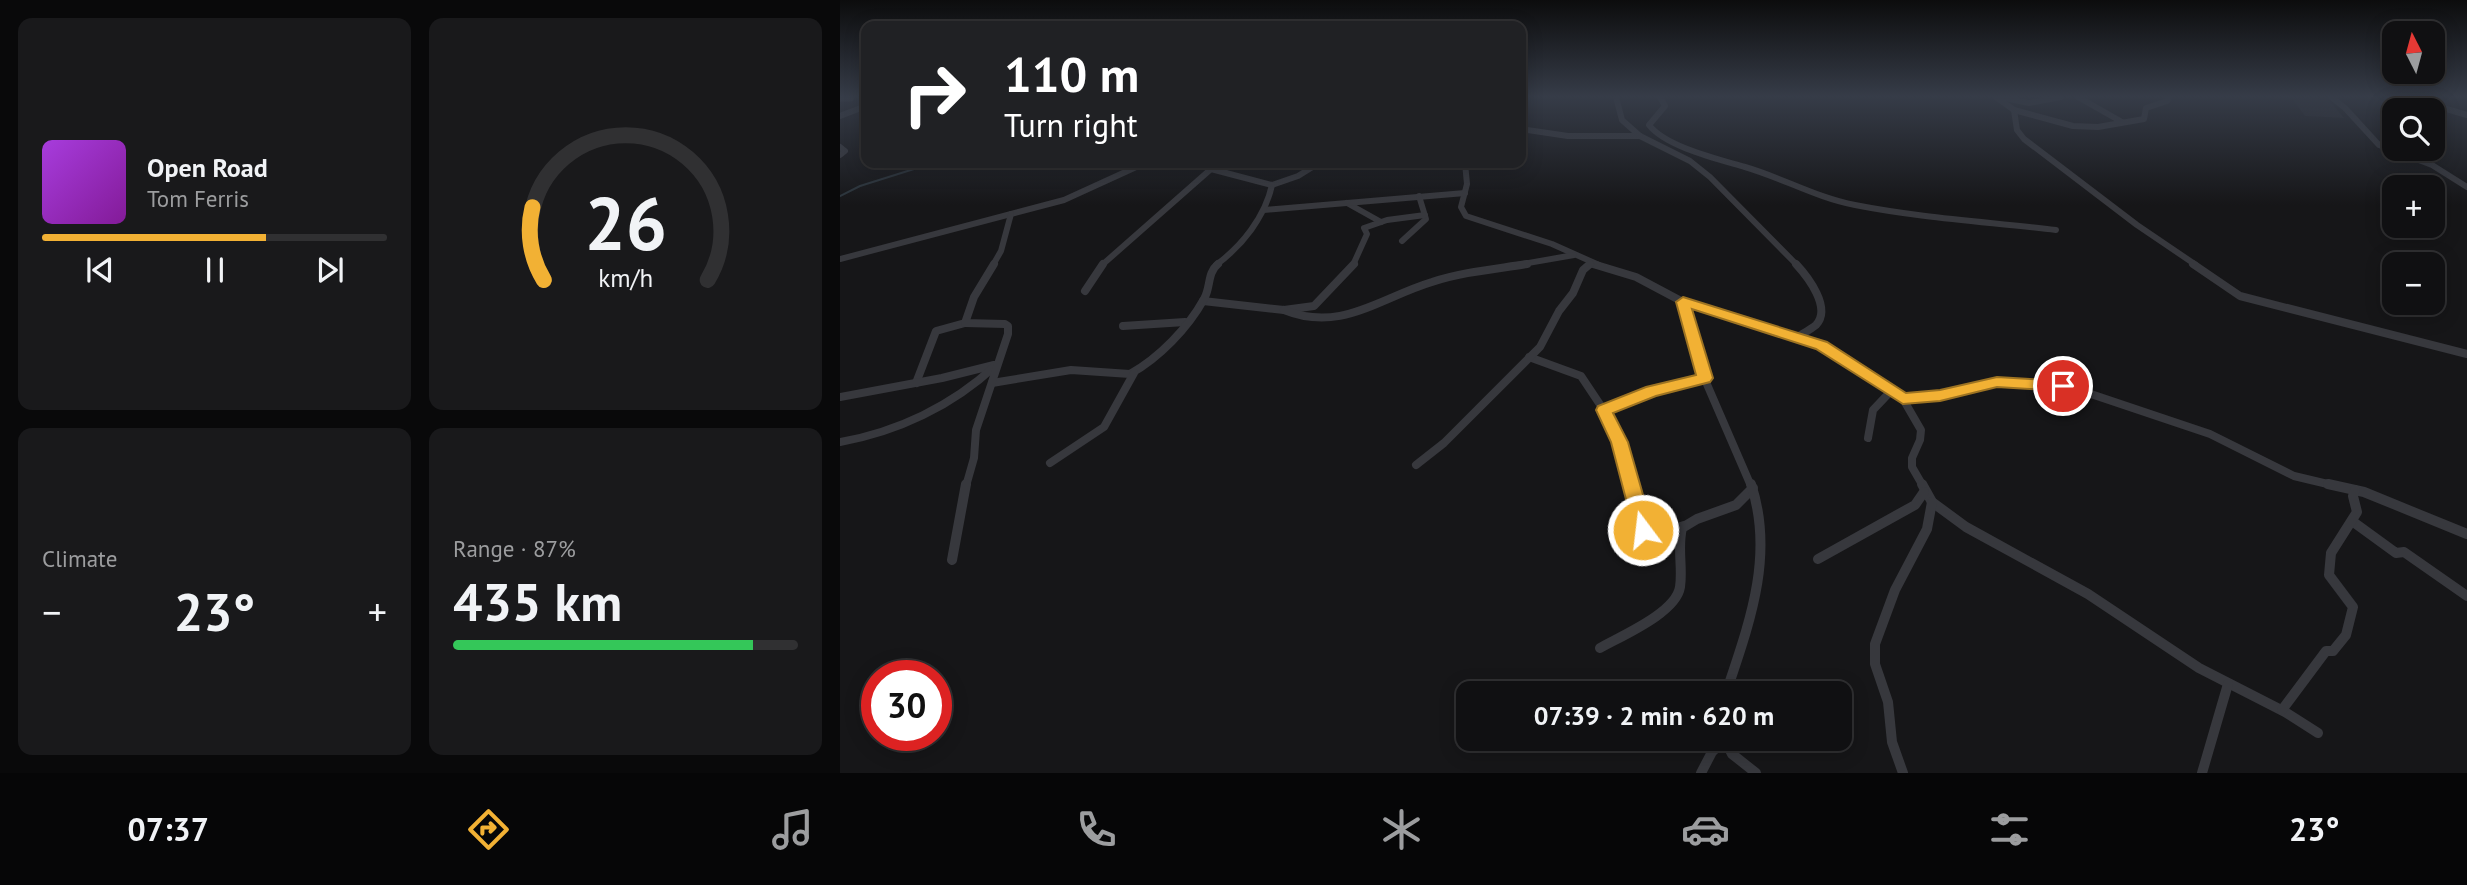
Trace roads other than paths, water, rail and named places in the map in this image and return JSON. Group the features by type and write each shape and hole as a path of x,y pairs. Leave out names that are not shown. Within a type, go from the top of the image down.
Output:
{"street":[{"path":"1548,133 1568,136 1640,136"},
{"path":"1637,133 1690,161 1710,177 1801,269 1814,287 1822,313 1817,324 1796,338"},
{"path":"1655,133 1703,155 1779,177 1811,192 1855,205 2056,230"},
{"path":"2019,133 2137,225 2240,296 2467,354"},
{"path":"2368,133 2379,145 2432,165 2467,187"},
{"path":"840,147 845,152 840,155"},
{"path":"840,260 894,243 1077,195 1134,168"},
{"path":"1085,291 1102,265 1212,168"},
{"path":"1220,168 1272,185 1298,176 1311,168"},
{"path":"1465,168 1467,184 1461,208 1469,218 1530,236 1591,263 1636,276 1683,302 1833,351 1903,399 1921,428 1920,440 1912,461 1924,492 1932,502 1966,527 2068,582 2199,668 2281,710 2318,733"},
{"path":"1050,463 1104,427 1134,373 1157,354 1203,301 1213,268 1233,252 1264,210 1272,185"},
{"path":"1264,210 1465,193"},
{"path":"1402,241 1422,224 1425,215 1419,196"},
{"path":"1347,203 1381,222"},
{"path":"965,323 974,298 1001,251 1011,214"},
{"path":"1203,301 1284,310 1309,308 1321,300 1352,268 1366,239 1364,228 1381,222 1425,215"},
{"path":"1284,310 1304,318 1339,318 1433,281 1574,255"},
{"path":"1416,465 1444,443 1540,347 1559,311 1573,293 1583,270 1591,263"},
{"path":"1683,302 1689,332 1705,378 1753,488 1759,511 1762,546 1748,630 1730,681"},
{"path":"1123,326 1185,322"},
{"path":"916,383 937,329 965,323 1001,323 1009,326 976,430 974,458 965,488 952,560"},
{"path":"1529,357 1581,376 1604,410 1619,442 1644,533 1654,535 1684,526 1736,505 1753,488"},
{"path":"840,397 997,364"},
{"path":"840,442 873,436 909,423 975,385 997,364"},
{"path":"992,383 1071,370 1134,373"},
{"path":"1604,410 1652,391 1705,378"},
{"path":"1903,399 1940,396 1997,382 2073,388 2210,434 2294,476 2355,490 2467,534"},
{"path":"1868,438 1873,410 1891,391"},
{"path":"2281,710 2326,651 2333,651 2346,635 2353,607 2329,575 2331,553 2357,512 2353,496 2355,490"},
{"path":"1818,558 1915,505 1924,492"},
{"path":"1903,773 1892,742 1888,702 1875,664 1875,644 1895,590 1927,529 1932,502"},
{"path":"2352,521 2396,553 2404,552 2467,596"},
{"path":"1600,648 1661,613 1676,600 1680,589 1679,535 1684,526"},
{"path":"2202,773 2228,684"},
{"path":"1701,773 1713,751"},
{"path":"1728,751 1737,761 1756,773"}],"waterway":[{"path":"840,196 860,186 917,168"}]}
